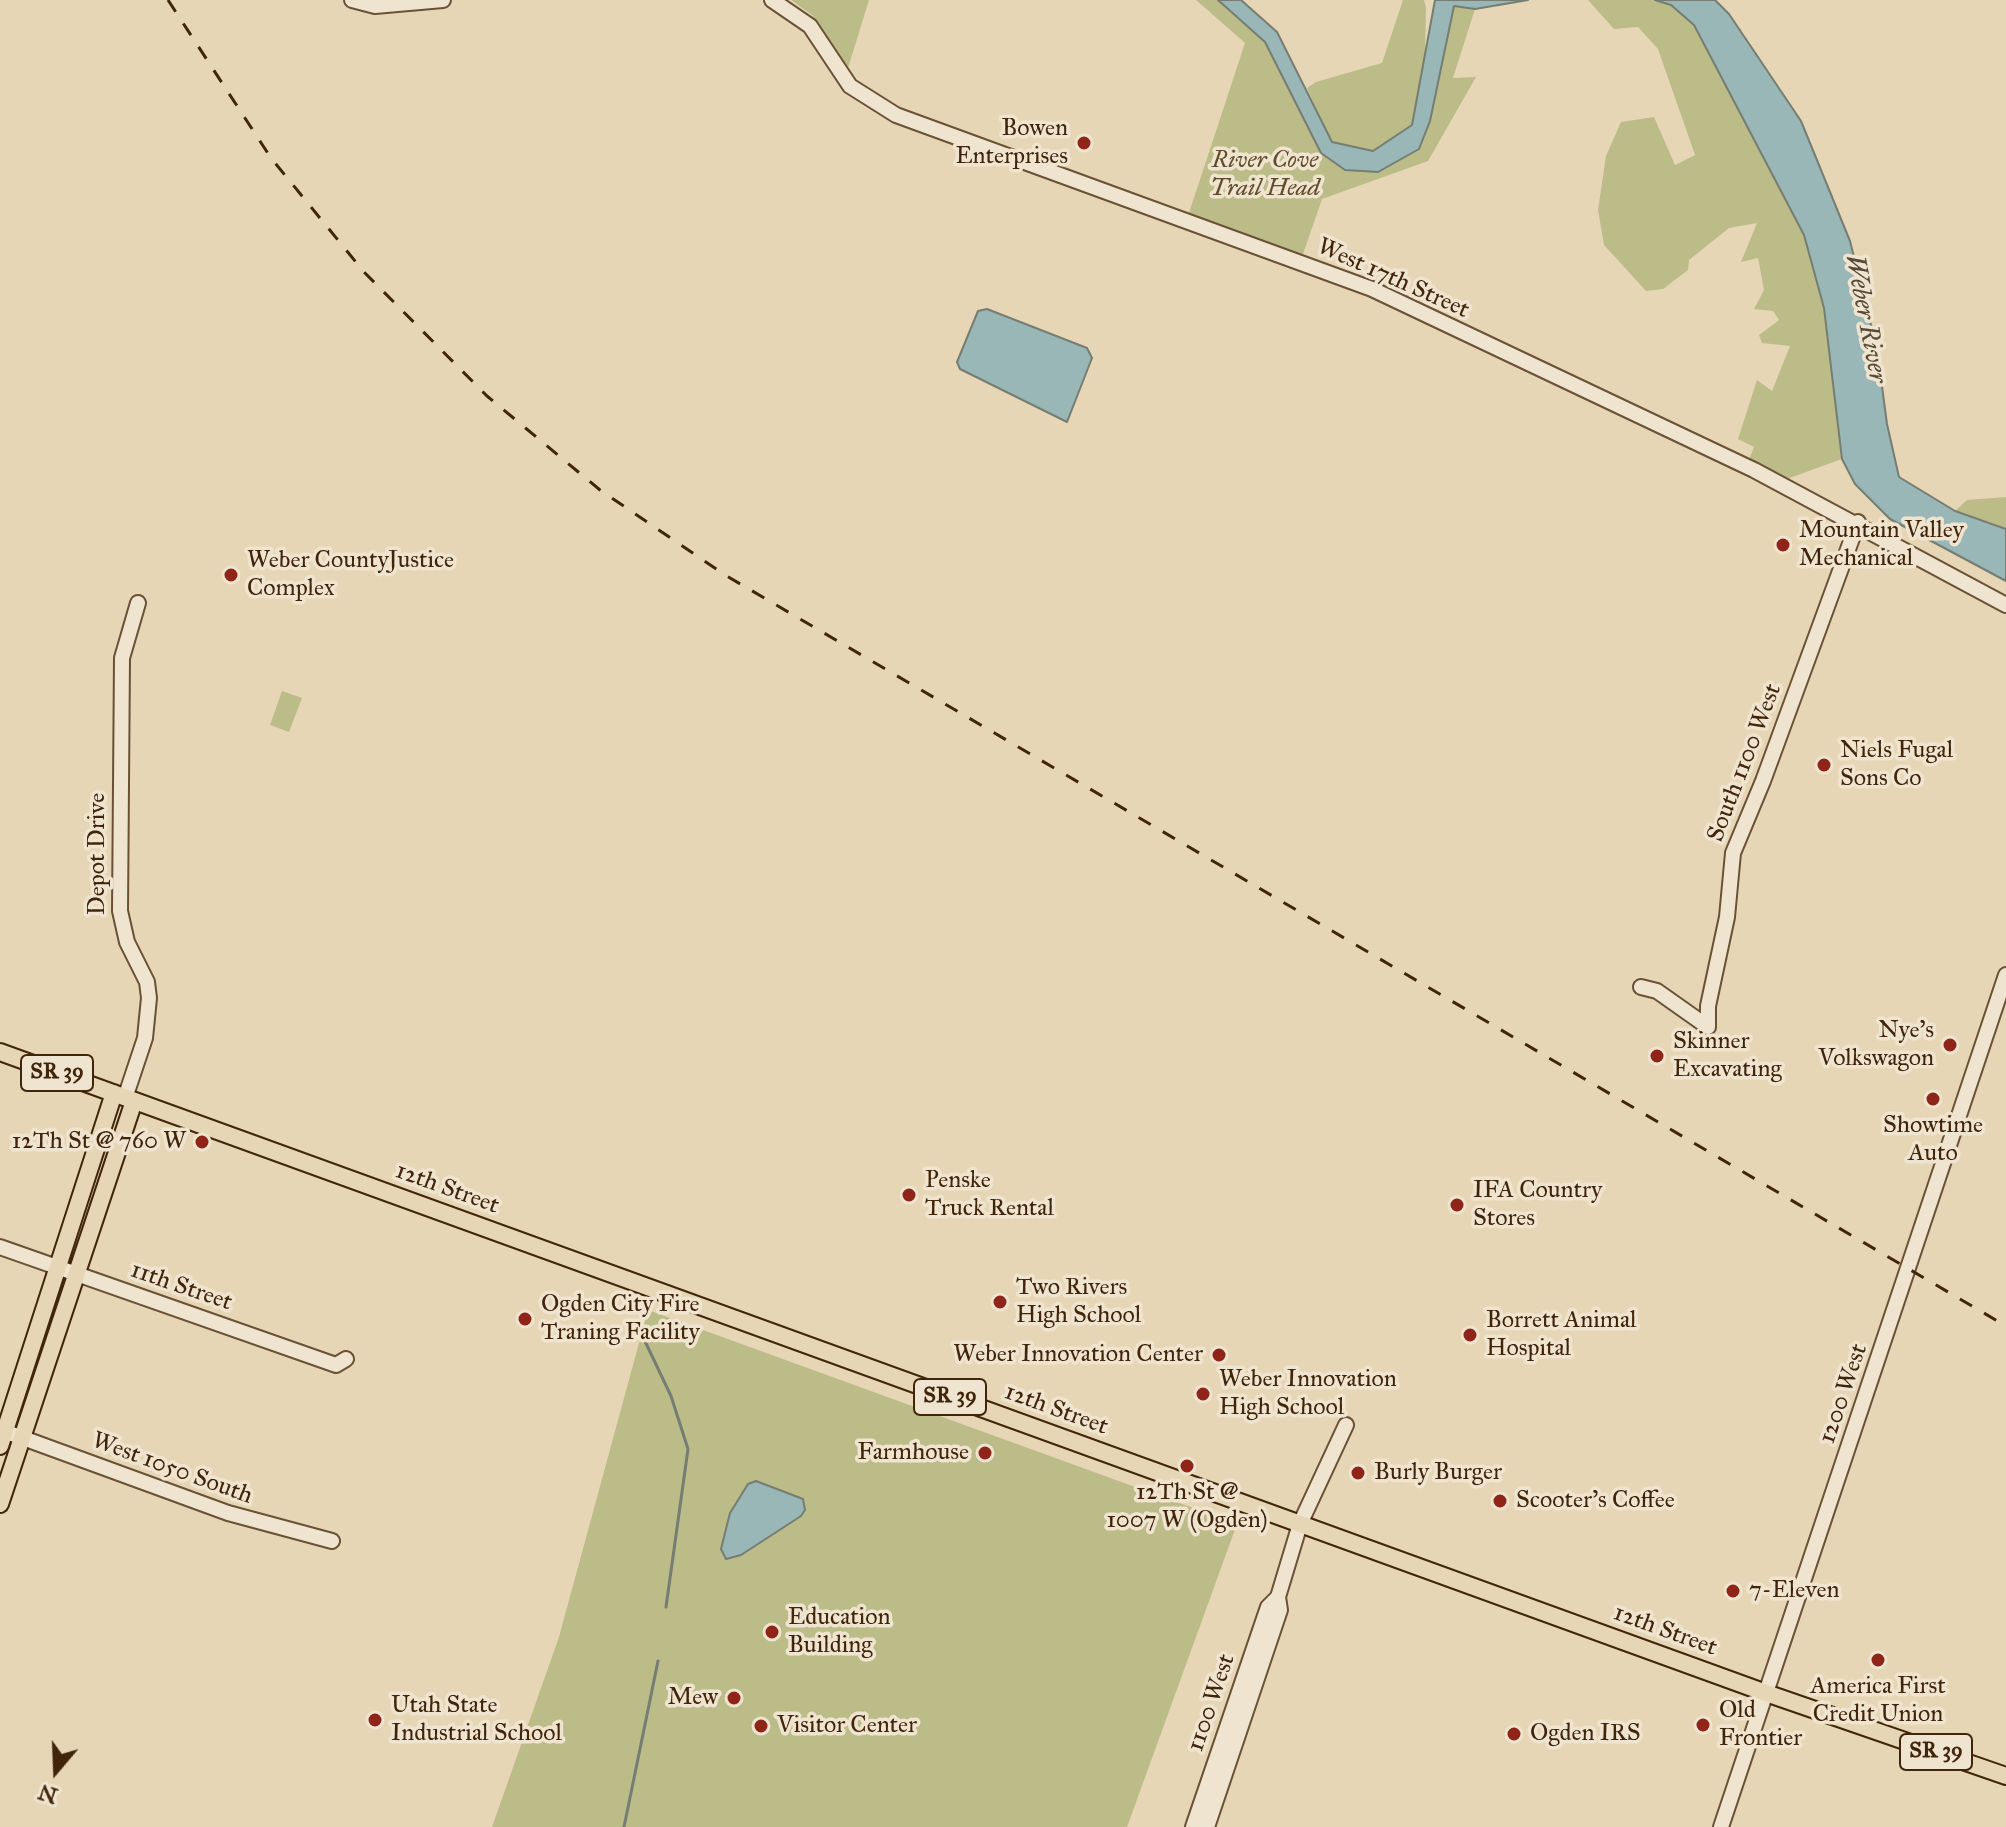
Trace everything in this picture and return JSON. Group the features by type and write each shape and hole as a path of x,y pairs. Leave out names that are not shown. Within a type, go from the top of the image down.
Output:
{"main road":[{"name":"12th Street","path":"0,1052 1766,1693 2006,1776"},
{"name":"Depot Drive","path":"2,1436 57,1267 124,1097"},
{"name":"Depot Drive","path":"0,1504 75,1273 124,1097"}],"street":[{"path":"352,0 375,6 443,0"},
{"name":"West 17th Street","path":"772,0 810,26 850,86 896,115 1372,289 1858,522 2006,605"},
{"name":"South 1100 West","path":"1684,1010 1708,1027 1708,1006 1727,917 1733,853 1763,781 1858,522"},
{"name":"Depot Drive","path":"124,1097 145,1038 149,998 143,969 127,942 120,911 122,658 138,603"},
{"name":"1200 West","path":"1721,1827 2006,975"},
{"path":"1641,987 1657,991 1684,1010 1708,1006"},
{"name":"11th Street","path":"0,1247 334,1364 346,1359"},
{"name":"1100 West","path":"1207,1827 1266,1634 1268,1607 1278,1597 1300,1524 1346,1425"},
{"name":"West 1050 South","path":"2,1436 22,1437 242,1518 332,1541"},
{"name":"1100 West","path":"1193,1827 1266,1634"}],"green space":[{"path":"791,0 869,0 848,68 812,15"},
{"name":"River Cove Trail Head","path":"1196,0 1218,0 1265,42 1321,153 1345,170 1378,172 1419,149 1430,121 1454,6 1475,9 1453,78 1476,77 1428,161 1322,199 1302,257 1188,216 1245,43"},
{"path":"1403,0 1424,0 1426,7 1425,58 1412,125 1373,151 1332,143 1307,88 1316,82 1382,63"},
{"path":"1588,0 1655,0 1671,5 1694,25 1804,235 1824,308 1842,459 1784,480 1748,462 1754,447 1738,439 1757,380 1772,391 1790,346 1762,343 1759,335 1779,320 1773,311 1754,309 1764,290 1758,258 1741,262 1757,223 1729,228 1689,260 1688,270 1663,289 1646,291 1604,245 1598,210 1606,156 1621,122 1654,117 1675,165 1695,155 1658,49 1638,27 1614,29"},
{"path":"2006,497 2006,529 1955,511 1967,500"},
{"path":"282,691 302,698 289,732 270,725"},
{"path":"648,1310 1237,1524 1127,1827 492,1827 559,1637"}],"water":[{"path":"1218,0 1241,0 1277,32 1332,142 1373,151 1412,125 1435,0 1528,0 1475,9 1454,6 1430,121 1419,149 1378,172 1345,170 1321,153 1265,42"},
{"name":"Weber River","path":"1655,0 1715,0 1729,14 1801,121 1850,241 1877,349 1887,424 1899,477 1955,511 2006,529 2006,581 1890,519 1855,484 1842,459 1824,308 1804,235 1694,25 1671,5"},
{"path":"987,309 1087,348 1092,358 1067,422 960,369 957,362 978,311"},
{"path":"756,1481 803,1499 805,1510 801,1516 741,1555 726,1559 721,1549 730,1513 748,1484"}],"waterway":[{"path":"643,1337 671,1396 688,1449 666,1607"},
{"path":"624,1827 658,1661"}],"railway":[{"path":"168,0 271,158 364,272 487,396 600,490 725,575 2006,1326"}],"place":[{"name":"Bowen Enterprises","path":"1084,143"},
{"name":"Mountain Valley Mechanical","path":"1783,545"},
{"name":"Weber CountyJustice Complex","path":"231,575"},
{"name":"Niels Fugal Sons Co","path":"1824,765"},
{"name":"Nye's Volkswagon","path":"1950,1045"},
{"name":"Skinner Excavating","path":"1657,1056"},
{"name":"Showtime Auto","path":"1933,1099"},
{"name":"12Th St @ 760 W","path":"202,1142"},
{"name":"Penske Truck Rental","path":"909,1195"},
{"name":"IFA Country Stores","path":"1457,1205"},
{"name":"Two Rivers High School","path":"1000,1302"},
{"name":"Ogden City Fire Traning Facility","path":"525,1319"},
{"name":"Borrett Animal Hospital","path":"1470,1335"},
{"name":"Weber Innovation Center","path":"1219,1355"},
{"name":"Weber Innovation High School","path":"1203,1394"},
{"name":"Farmhouse","path":"985,1453"},
{"name":"12Th St @ 1007 W (Ogden)","path":"1187,1466"},
{"name":"Burly Burger","path":"1358,1473"},
{"name":"Scooter's Coffee","path":"1500,1501"},
{"name":"7-Eleven","path":"1733,1591"},
{"name":"Education Building","path":"772,1632"},
{"name":"America First Credit Union","path":"1878,1660"},
{"name":"Mew","path":"734,1698"},
{"name":"Utah State Industrial School","path":"375,1720"},
{"name":"Old Frontier","path":"1703,1725"},
{"name":"Visitor Center","path":"761,1726"},
{"name":"Ogden IRS","path":"1514,1734"}]}
